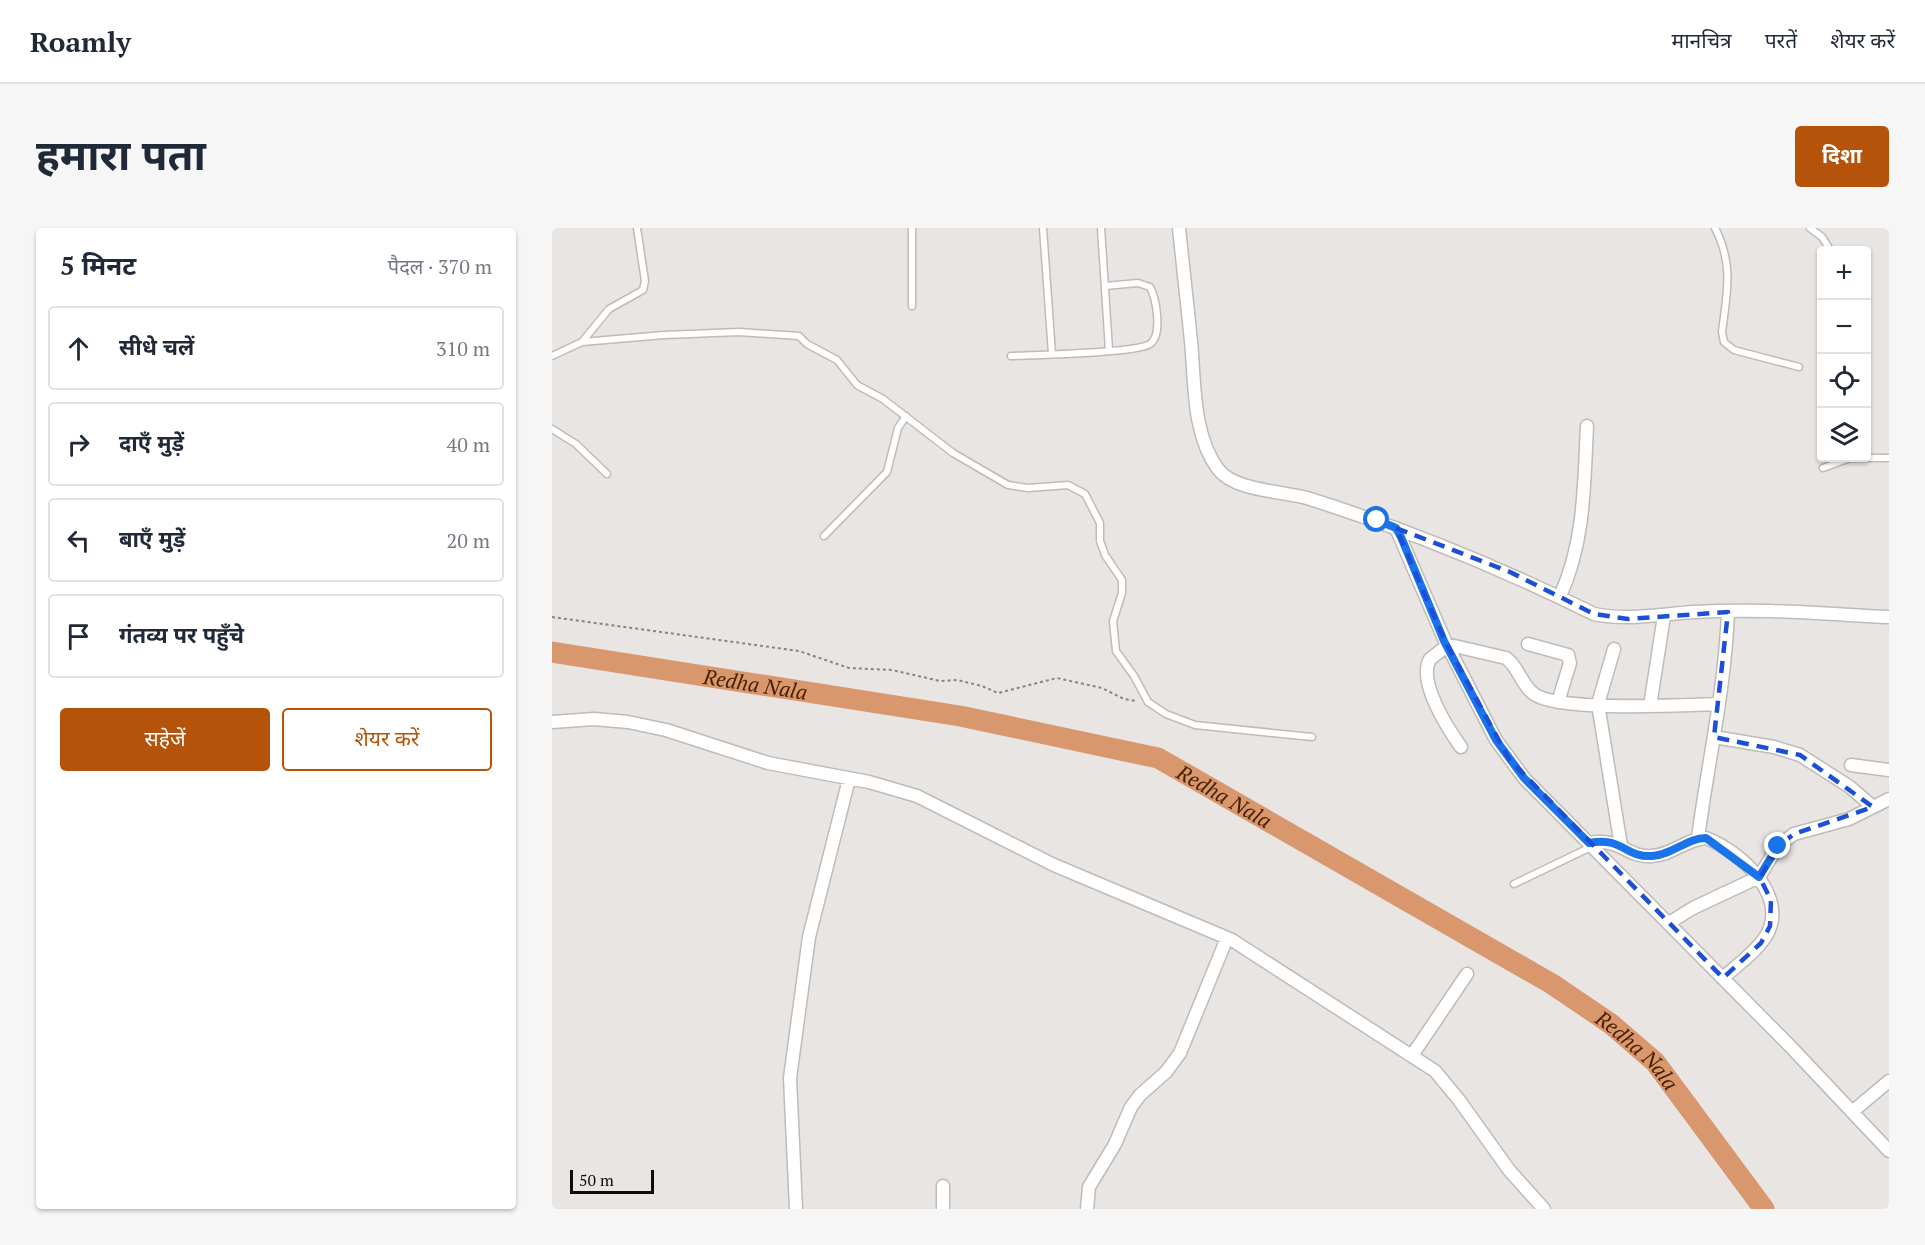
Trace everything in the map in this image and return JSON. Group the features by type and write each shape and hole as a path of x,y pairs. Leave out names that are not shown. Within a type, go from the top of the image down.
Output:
{"street":[{"path":"1179,228 1198,414 1208,450 1217,468 1235,482 1294,494 1396,528 1510,572 1594,614 1628,619 1728,612 1889,617"},
{"path":"1560,596 1574,560 1581,520 1587,426"},
{"path":"1396,528 1447,645 1509,759 1889,1151"},
{"path":"1698,838 1706,774 1726,667 1728,612"},
{"path":"1650,706 1664,616"},
{"path":"1528,644 1568,655 1570,663 1558,702"},
{"path":"1447,645 1506,658 1512,662 1533,694 1558,702 1650,706 1719,704"},
{"path":"1447,645 1430,659 1427,671 1437,709 1461,747"},
{"path":"1614,649 1598,704 1621,846"},
{"path":"552,722 594,719 628,722 666,730 768,763 849,779 917,796 1054,865 1227,938 1260,955 1413,1054 1444,1080 1489,1145 1544,1209"},
{"path":"1714,737 1774,747 1800,755 1850,787 1873,807"},
{"path":"1851,765 1889,770"},
{"path":"796,1209 790,1078 809,937 849,779"},
{"path":"1669,923 1693,908 1759,877 1778,846 1794,834 1849,819 1889,799"},
{"path":"1591,845 1604,840 1638,855 1652,856 1663,855 1698,838 1713,841 1759,877 1771,900 1770,926 1761,943 1723,978"},
{"path":"1086,1209 1089,1187 1115,1144 1131,1107 1140,1095 1166,1072 1180,1053 1227,938"},
{"path":"1413,1054 1467,974"},
{"path":"1852,1112 1889,1081"},
{"path":"943,1186 943,1209"}],"lane":[{"path":"582,342 609,309 640,293 645,286 637,228"},
{"path":"912,228 912,306"},
{"path":"1043,228 1052,354"},
{"path":"1101,228 1109,350"},
{"path":"1714,228 1726,253 1728,267 1722,332 1724,342 1734,350 1799,367"},
{"path":"1810,228 1822,237 1827,246"},
{"path":"1011,356 1109,350 1147,346 1153,342 1157,331 1154,293 1150,286 1138,283 1105,286"},
{"path":"552,356 582,342 664,334 792,333 837,360 857,385 906,416 952,453 1008,485 1028,488 1068,485 1085,494 1100,523 1100,541 1105,555 1122,580 1122,593 1113,621 1116,651 1134,675 1148,702 1166,714 1196,725 1312,737"},
{"path":"824,536 887,472 898,428 906,416"},
{"path":"552,429 576,444 607,474"},
{"path":"1823,468 1842,459 1889,458"},
{"path":"1514,884 1591,845"}],"path":[{"path":"552,617 799,651 849,668 892,670 940,681 957,680 982,686 998,693 1057,678 1102,688 1124,699 1148,702"}],"highlighted area":[{"path":"1396,528 1510,572 1594,614 1628,619 1728,612 1714,737 1800,755 1873,807 1794,834 1778,846 1760,878 1771,900 1770,926 1761,943 1723,978 1509,759 1445,641"}],"waterway":[{"name":"Redha Nala","path":"552,652 960,716 1158,758 1552,984 1611,1024 1655,1062 1764,1209"}],"route":[{"path":"1377,520 1396,528 1401,537 1444,641 1496,740 1524,778 1589,843 1612,841 1638,855 1652,856 1663,855 1698,838 1706,838 1759,877 1778,846"}]}
